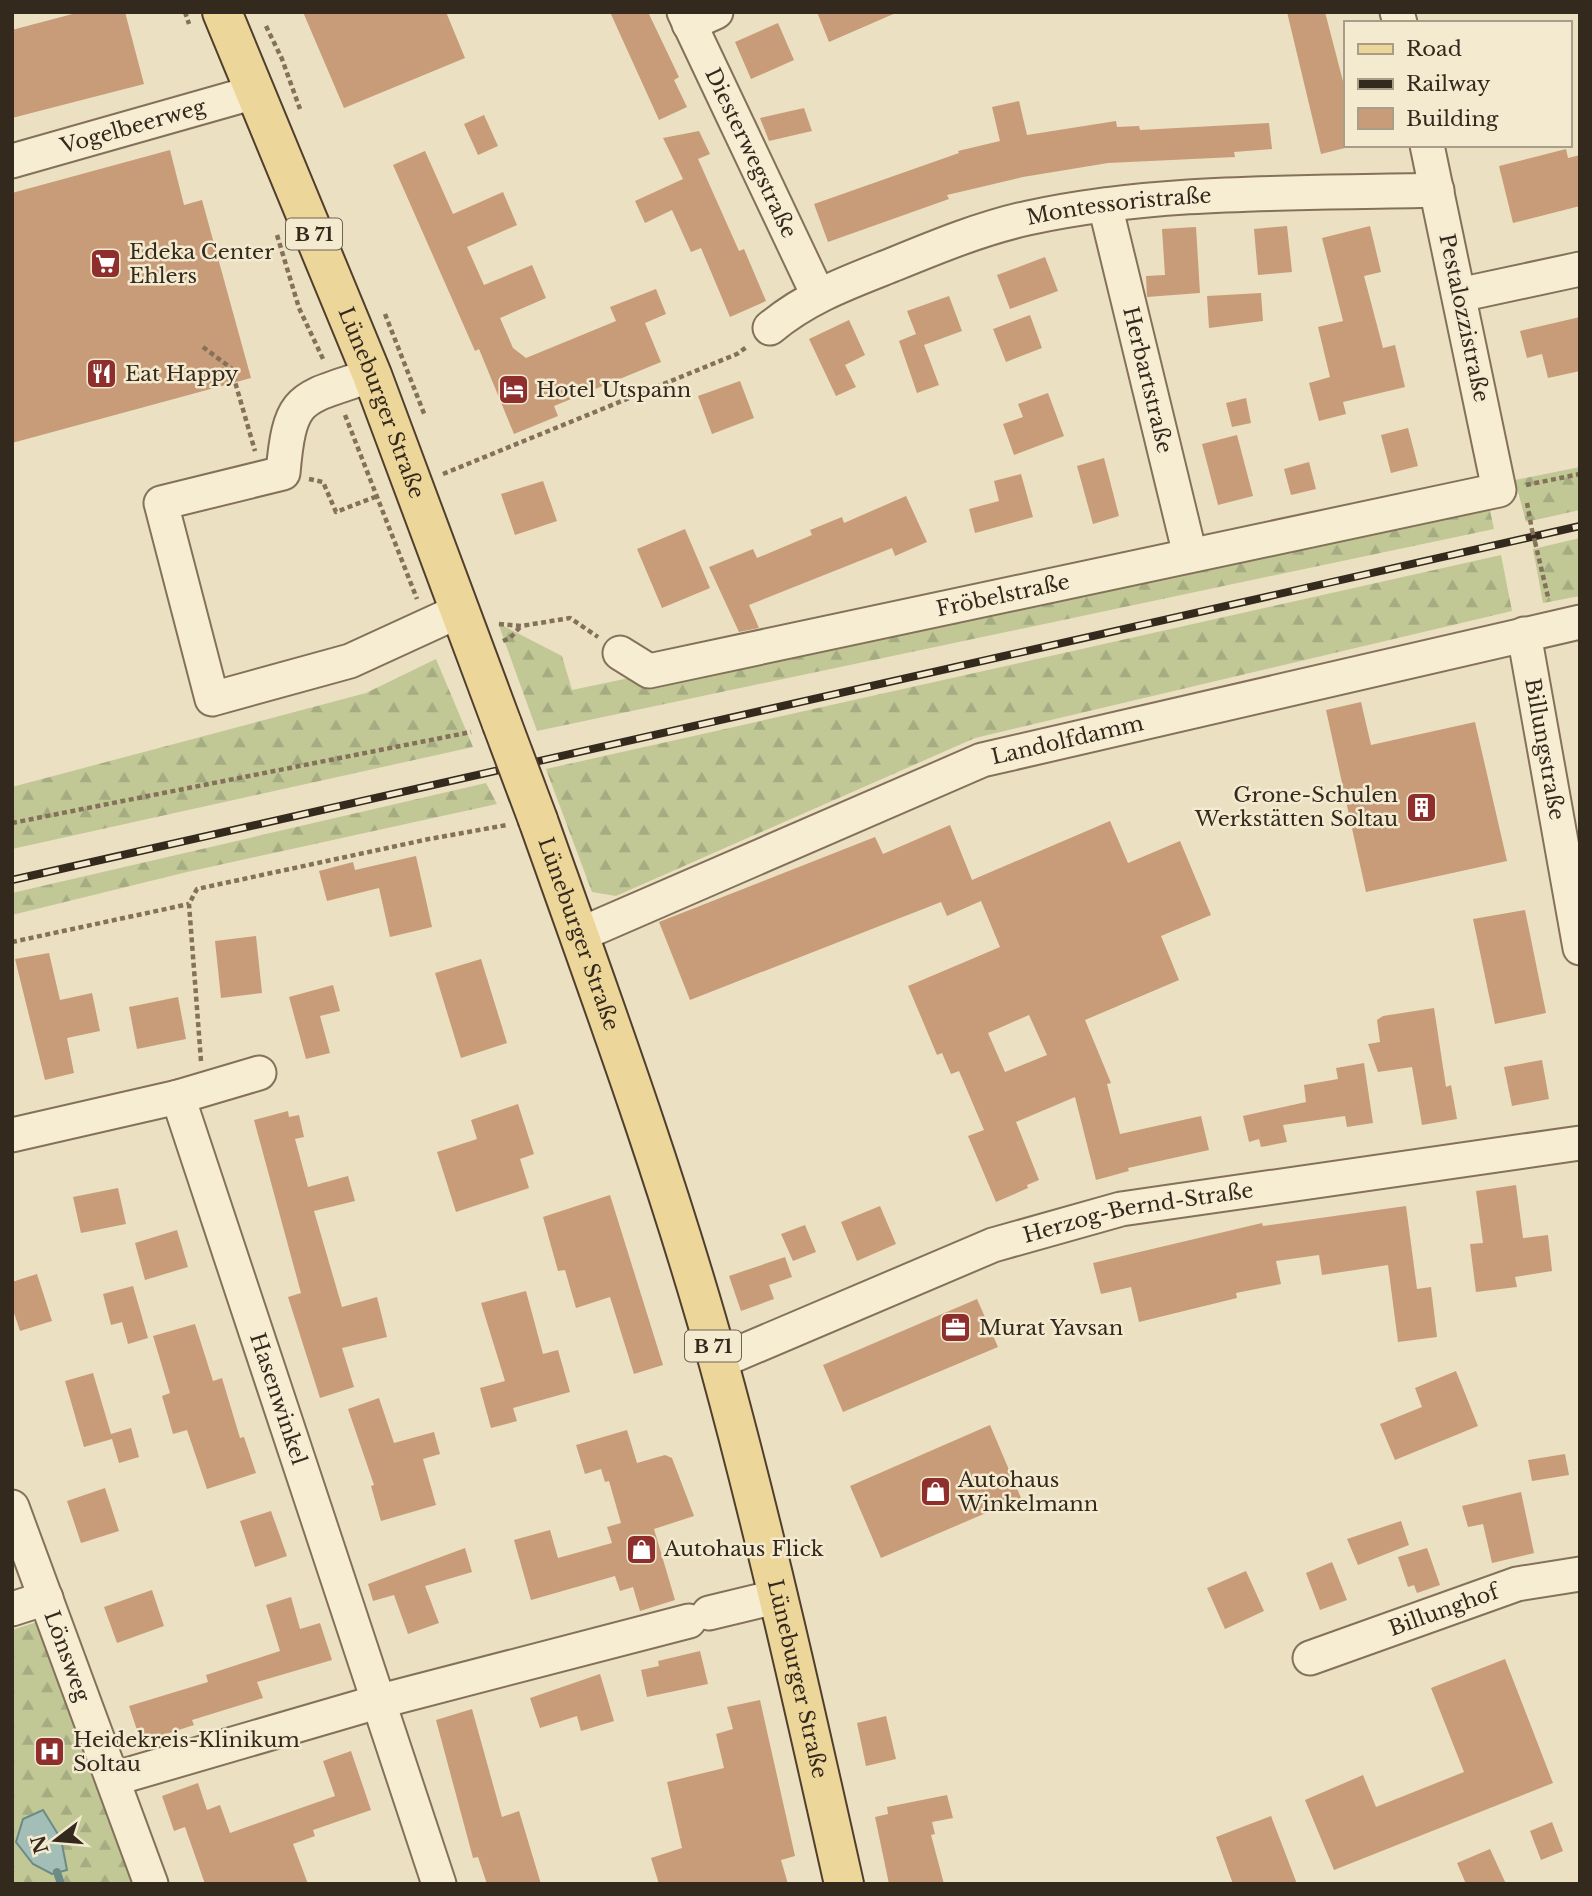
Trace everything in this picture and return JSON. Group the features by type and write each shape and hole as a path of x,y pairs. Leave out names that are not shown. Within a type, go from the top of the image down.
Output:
{"main road":[{"name":"Lüneburger Straße","path":"222,12 372,375 459,620 502,724 525,822 579,935 619,1049 718,1362 780,1596 844,1884"}],"street":[{"name":"Diesterwegstraße","path":"696,16 818,295"},
{"name":"Vogelbeerweg","path":"12,161 256,92"},
{"name":"Pestalozzistraße","path":"1427,147 1459,295 1512,492"},
{"name":"Montessoristraße","path":"770,328 792,309 818,295 951,241 1027,218 1105,205 1158,200 1437,190"},
{"name":"Herbartstraße","path":"1105,205 1190,555"},
{"path":"1459,295 1580,269"},
{"path":"372,375 303,401 297,408 286,437 284,473 161,503 212,699 350,661 459,620"},
{"name":"Fröbelstraße","path":"621,653 649,671 1190,555 1512,492"},
{"name":"Landolfdamm","path":"579,935 982,760 1580,622"},
{"name":"Billungstraße","path":"1524,634 1580,948"},
{"path":"12,1135 190,1094 258,1073"},
{"name":"Hasenwinkel","path":"190,1094 377,1702 439,1884"},
{"name":"Herzog-Bernd-Straße","path":"718,1362 993,1245 1121,1209 1580,1143"},
{"name":"Lönsweg","path":"12,1507 150,1884"},
{"name":"Billunghof","path":"1310,1658 1517,1584 1580,1574"},
{"path":"113,1779 377,1702 780,1596"},
{"path":"12,1609 46,1598"}],"path":[{"path":"273,224 299,308 335,388 376,497 459,620 505,622 521,626 570,618 621,653"},
{"path":"442,474 737,354 770,328"},
{"path":"203,347 231,368 256,455"},
{"path":"1557,479 1580,474"},
{"path":"302,477 323,482 336,512 376,497"},
{"path":"1512,492 1546,598 1557,595"},
{"path":"497,643 510,638 521,626"},
{"path":"12,823 502,724"},
{"path":"190,1094 188,904 197,889 525,822"},
{"path":"12,942 188,904"}],"green space":[{"path":"1580,467 1580,510 1526,522 1515,480"},
{"path":"1487,497 1494,529 537,731 498,623 562,656 572,690"},
{"path":"1580,538 1580,596 1543,603 1533,549"},
{"path":"1501,555 1512,611 975,738 616,896 592,892 546,769"},
{"path":"436,659 473,747 12,849 12,787 366,693"},
{"path":"486,783 497,804 187,872 12,915 12,893"},
{"name":"Heidekreis-Klinikum Soltau","path":"40,1621 135,1884 12,1884 12,1630"}],"water":[{"path":"43,1810 61,1839 67,1870 52,1874 33,1864 16,1842 23,1819"}],"building":[{"path":"80,12 125,12 144,84 12,118 12,30"},
{"path":"303,12 446,12 465,58 344,108"},
{"path":"610,12 648,12 679,77 674,80 687,107 659,120"},
{"path":"817,12 898,12 829,42"},
{"path":"1287,12 1325,12 1344,85 1345,148 1321,154"},
{"path":"778,23 794,60 751,79 735,42"},
{"path":"1019,101 1027,135 1116,121 1117,127 1139,126 1140,130 1269,123 1272,149 1234,152 1235,157 1108,163 1023,177 947,195 949,199 828,242 814,204 959,153 958,151 1000,141 992,107"},
{"path":"804,108 812,131 769,141 760,118"},
{"path":"484,115 498,146 478,155 464,124"},
{"path":"699,131 710,154 698,159 739,251 744,249 766,301 730,317 701,248 691,252 672,210 645,223 635,201 683,179 663,138"},
{"path":"1566,149 1568,158 1580,155 1580,206 1513,223 1499,166"},
{"name":"Edeka Center Ehlers","path":"170,150 184,205 202,200 251,378 12,443 12,193"},
{"path":"425,151 453,214 503,192 517,225 467,247 484,285 532,265 546,298 500,318 513,348 526,358 616,321 610,307 656,289 666,314 645,323 661,362 554,406 558,416 514,434 479,349 475,351 393,165"},
{"path":"1287,226 1292,272 1258,275 1254,229"},
{"path":"1370,226 1381,272 1364,276 1383,348 1395,345 1405,387 1343,402 1346,414 1319,421 1309,383 1330,377 1318,327 1343,321 1322,238"},
{"path":"1196,227 1200,293 1147,297 1146,276 1165,275 1162,229"},
{"path":"1045,257 1058,291 1010,309 997,275"},
{"path":"1261,293 1263,321 1209,328 1207,296"},
{"path":"949,296 962,331 924,345 939,385 917,393 899,341 916,334 907,311"},
{"path":"1030,315 1042,348 1006,362 993,329"},
{"path":"1580,317 1580,371 1548,378 1542,354 1527,358 1520,331"},
{"path":"849,320 865,355 845,365 856,387 836,396 809,339"},
{"path":"740,381 754,418 712,434 698,396"},
{"path":"1048,393 1064,436 1014,455 1003,424 1023,417 1018,404"},
{"path":"1246,398 1251,423 1232,427 1226,403"},
{"path":"1408,428 1418,466 1391,473 1381,435"},
{"path":"1237,435 1253,496 1218,505 1202,444"},
{"path":"1104,458 1119,516 1093,524 1077,466"},
{"path":"1309,462 1316,489 1291,495 1284,469"},
{"path":"1021,474 1033,517 975,533 969,509 999,501 994,481"},
{"path":"543,481 557,521 515,535 501,494"},
{"path":"906,496 927,542 895,556 892,548 749,605 759,628 739,632 709,567 753,549 757,558 812,535 810,530 842,517 844,523"},
{"path":"685,529 710,588 662,608 637,549"},
{"name":"Grone-Schulen Werkstätten Soltau","path":"1361,702 1371,745 1475,722 1507,861 1366,892 1326,710"},
{"path":"1110,821 1128,863 1180,841 1211,915 1161,936 1179,980 1085,1020 1111,1083 1107,1084 1120,1134 1201,1116 1209,1150 1128,1168 1129,1171 1096,1180 1075,1097 1016,1122 1039,1180 1027,1185 1028,1188 996,1202 968,1136 984,1130 959,1071 951,1074 942,1053 937,1055 908,986 1000,947 981,901 947,916 941,902 690,1000 659,922 875,837 883,854 950,825 972,880","holes":["1029,1015 1047,1055 1005,1072 988,1033"]},
{"path":"416,856 432,927 390,937 379,888 327,901 319,871 353,862 355,870"},
{"path":"1525,910 1546,1013 1495,1024 1473,919"},
{"path":"256,936 262,993 221,998 215,941"},
{"path":"49,953 60,1000 92,993 100,1031 67,1038 74,1073 45,1080 15,959"},
{"path":"481,959 507,1043 461,1058 435,973"},
{"path":"333,985 340,1011 320,1016 330,1053 306,1059 289,997"},
{"path":"178,997 186,1039 137,1049 129,1007"},
{"path":"1434,1008 1446,1087 1451,1085 1457,1119 1422,1125 1412,1067 1378,1072 1368,1044 1380,1042 1377,1020 1383,1016"},
{"path":"1542,1060 1549,1099 1512,1106 1504,1067"},
{"path":"1364,1063 1373,1123 1347,1127 1345,1116 1283,1125 1287,1142 1261,1147 1259,1139 1249,1142 1243,1116 1306,1102 1304,1085 1338,1079 1336,1068"},
{"path":"518,1104 534,1154 520,1159 529,1188 456,1212 437,1152 477,1139 471,1120"},
{"path":"288,1111 289,1117 299,1115 304,1137 295,1139 308,1187 348,1176 355,1201 314,1211 342,1307 377,1297 387,1337 342,1348 354,1387 320,1398 288,1297 301,1293 254,1120"},
{"path":"1516,1185 1523,1238 1548,1235 1552,1271 1515,1277 1517,1287 1476,1292 1470,1244 1483,1243 1476,1191"},
{"path":"118,1188 126,1224 81,1233 73,1197"},
{"path":"610,1195 663,1365 634,1374 610,1297 576,1308 565,1270 558,1271 543,1217"},
{"path":"880,1206 896,1244 857,1261 841,1222"},
{"path":"1406,1206 1417,1289 1431,1287 1437,1337 1398,1342 1388,1265 1322,1275 1319,1255 1276,1261 1281,1284 1236,1293 1237,1298 1139,1322 1131,1287 1101,1294 1093,1263 1262,1223 1263,1226"},
{"path":"805,1225 816,1252 793,1261 781,1234"},
{"path":"177,1230 188,1267 145,1280 135,1243"},
{"path":"785,1257 792,1277 769,1285 774,1299 741,1311 729,1276"},
{"path":"37,1274 52,1321 20,1331 12,1307 12,1282"},
{"path":"133,1286 148,1338 128,1344 122,1322 111,1325 103,1294"},
{"path":"526,1291 543,1354 558,1350 570,1392 513,1408 517,1421 491,1428 480,1388 505,1381 481,1303"},
{"path":"977,1299 998,1347 843,1412 823,1365"},
{"path":"195,1324 213,1381 222,1378 240,1438 244,1437 256,1473 207,1489 187,1430 173,1434 162,1396 170,1393 153,1336"},
{"path":"1456,1371 1478,1426 1395,1460 1380,1424 1422,1407 1415,1388"},
{"path":"93,1373 111,1434 131,1428 139,1457 119,1463 112,1439 84,1447 65,1381"},
{"path":"379,1398 394,1443 434,1432 440,1454 423,1459 436,1505 381,1521 371,1486 374,1485 348,1409"},
{"name":"Autohaus Winkelmann","path":"990,1425 1021,1498 881,1558 850,1486"},
{"path":"627,1430 637,1463 665,1455 672,1458 694,1516 654,1529 675,1600 640,1611 633,1587 620,1591 615,1576 531,1600 514,1540 550,1530 558,1558 612,1543 607,1527 621,1523 609,1481 605,1482 601,1469 585,1474 576,1445"},
{"path":"1565,1454 1569,1475 1532,1481 1528,1460"},
{"path":"105,1488 119,1531 81,1543 67,1501"},
{"path":"1521,1492 1534,1553 1492,1563 1483,1524 1468,1527 1462,1506"},
{"path":"271,1511 287,1556 255,1567 240,1521"},
{"path":"1401,1521 1409,1545 1358,1565 1347,1539"},
{"path":"465,1548 472,1572 425,1586 439,1623 408,1634 394,1595 373,1601 368,1584"},
{"path":"1427,1548 1440,1585 1417,1593 1414,1585 1408,1587 1398,1557"},
{"path":"1332,1562 1347,1600 1320,1610 1306,1573"},
{"path":"1246,1571 1264,1611 1225,1629 1207,1588"},
{"path":"152,1590 164,1626 117,1643 104,1607"},
{"path":"291,1597 300,1629 320,1623 332,1660 257,1682 263,1698 192,1720 194,1725 141,1742 129,1706 208,1682 206,1675 280,1651 266,1605"},
{"path":"700,1651 708,1684 647,1697 641,1670 659,1666 658,1661"},
{"path":"1505,1659 1553,1783 1334,1870 1305,1800 1363,1775 1376,1807 1464,1772 1431,1688"},
{"path":"600,1674 614,1721 581,1731 577,1716 540,1728 530,1698"},
{"path":"760,1700 795,1856 781,1860 788,1884 659,1884 651,1858 682,1848 667,1782 724,1768 716,1734 733,1729 727,1707"},
{"path":"472,1709 502,1817 519,1811 541,1884 487,1884 478,1857 473,1858 436,1720"},
{"path":"886,1716 896,1759 866,1766 857,1723"},
{"path":"351,1751 371,1810 313,1830 315,1836 293,1844 308,1884 205,1884 185,1827 174,1831 162,1796 198,1783 207,1810 220,1805 230,1833 335,1796 323,1761"},
{"path":"947,1795 953,1818 932,1822 935,1834 931,1835 944,1884 889,1884 875,1817 888,1814 887,1807"},
{"path":"1271,1816 1297,1884 1233,1884 1216,1837"},
{"path":"1552,1822 1563,1851 1541,1860 1530,1831"},
{"path":"1490,1849 1506,1884 1466,1884 1457,1863"}],"waterway":[{"path":"57,1872 61,1884"}],"railway":[{"path":"12,880 1580,526"}],"place":[{"name":"Edeka Center Ehlers","path":"106,264"},
{"name":"Eat Happy","path":"102,374"},
{"name":"Hotel Utspann","path":"513,390"},
{"name":"Grone-Schulen Werkstätten Soltau","path":"1421,807"},
{"name":"Murat Yavsan","path":"956,1328"},
{"name":"Autohaus Winkelmann","path":"935,1492"},
{"name":"Autohaus Flick","path":"641,1549"},
{"name":"Heidekreis-Klinikum Soltau","path":"50,1752"}]}
